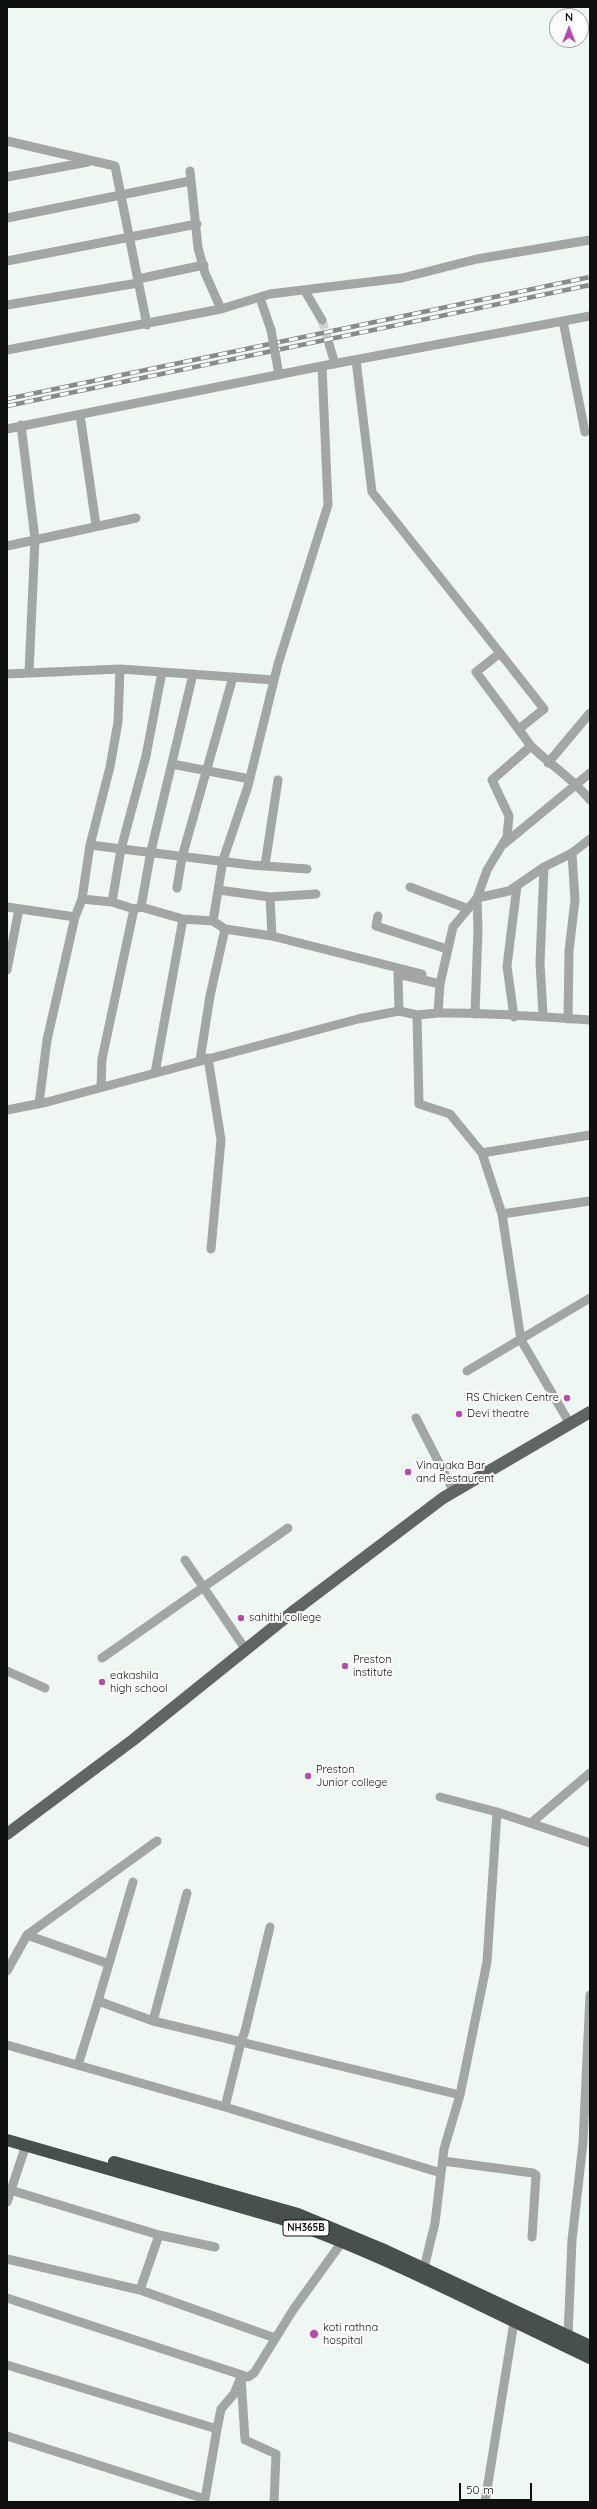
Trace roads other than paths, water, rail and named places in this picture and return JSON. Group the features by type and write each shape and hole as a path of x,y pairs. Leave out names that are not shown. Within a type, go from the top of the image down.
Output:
{"highway":[{"name":"NH365B","path":"7,2132 298,2214 424,2268 590,2346"},
{"name":"NH365B","path":"7,2140 282,2219 367,2251 590,2358"}],"main road":[{"path":"7,1834 133,1740 246,1650 454,1492 570,1424 589,1415"}],"street":[{"path":"7,140 91,162 114,166 147,325"},
{"path":"7,177 91,162"},
{"path":"190,171 190,181 197,224 198,248 205,273 221,309"},
{"path":"7,218 120,197 190,181"},
{"path":"7,261 197,224"},
{"path":"7,350 147,325 221,309 260,298 402,278 477,259 590,240"},
{"path":"138,283 138,279 204,266"},
{"path":"7,305 138,283"},
{"path":"305,291 322,320"},
{"path":"260,298 270,330 279,374"},
{"path":"7,429 279,374 590,316"},
{"path":"563,321 585,432"},
{"path":"329,344 335,364"},
{"path":"356,360 372,492 544,708 519,729"},
{"path":"213,921 223,860 250,779 274,680 328,504 322,366"},
{"path":"80,415 96,525"},
{"path":"21,426 35,539 29,673"},
{"path":"7,546 96,525 136,518"},
{"path":"500,653 476,672 531,746 548,763 577,783 590,800"},
{"path":"7,674 120,669 274,680"},
{"path":"39,1104 47,1040 75,917 82,899 90,845 110,767 118,722 120,669"},
{"path":"112,902 121,849 146,756 162,672"},
{"path":"100,1087 102,1059 193,674"},
{"path":"177,888 182,857 205,771 233,677"},
{"path":"548,763 590,713"},
{"path":"475,1014 478,929 477,898 487,870 507,837 509,816 492,780 531,746"},
{"path":"172,764 250,779"},
{"path":"502,846 590,773"},
{"path":"265,865 278,780"},
{"path":"438,1013 441,981 447,949 453,927 466,908 477,898 509,891 544,867 572,853 590,838"},
{"path":"90,845 151,851 182,857 307,869"},
{"path":"568,1019 569,951 576,900 572,853"},
{"path":"543,1015 540,963 544,867"},
{"path":"514,1016 507,966 517,886"},
{"path":"410,887 466,908"},
{"path":"218,890 270,897 316,894"},
{"path":"270,897 272,936"},
{"path":"82,899 112,902 183,919 213,921 225,929 272,936 441,981"},
{"path":"7,907 75,917"},
{"path":"7,970 19,909"},
{"path":"378,916 376,926 447,949"},
{"path":"155,1073 183,919"},
{"path":"211,1249 221,1140 204,1059 210,996 225,929"},
{"path":"399,1010 398,974 441,981"},
{"path":"7,1110 39,1104 204,1059 358,1019 399,1010 416,1015 438,1013 514,1016 543,1015 568,1019 590,1020"},
{"path":"416,1015 419,1104 450,1114 482,1153 502,1214 521,1340 570,1424"},
{"path":"482,1153 590,1135"},
{"path":"502,1214 590,1201"},
{"path":"467,1371 590,1298"},
{"path":"416,1418 454,1492"},
{"path":"102,1658 288,1528"},
{"path":"185,1560 202,1588 246,1650"},
{"path":"7,1670 45,1688"},
{"path":"532,1823 590,1773"},
{"path":"440,1797 497,1812 590,1843"},
{"path":"424,2268 435,2223 442,2161 460,2095 486,1962 497,1812"},
{"path":"7,1971 27,1935 156,1841"},
{"path":"78,2065 133,1882"},
{"path":"153,2021 187,1892"},
{"path":"225,2107 241,2042 245,2032 270,1927"},
{"path":"27,1935 109,1964"},
{"path":"568,2336 572,2240 583,2143 590,1995"},
{"path":"98,2001 153,2021 460,2095"},
{"path":"7,2045 225,2107 441,2173"},
{"path":"7,2202 8,2190 26,2145"},
{"path":"442,2161 533,2173 536,2175 532,2237"},
{"path":"8,2190 159,2235 215,2247"},
{"path":"140,2290 159,2235"},
{"path":"7,2298 241,2377 248,2377 254,2373 293,2310 342,2242"},
{"path":"7,2259 140,2290 276,2338"},
{"path":"485,2502 514,2322"},
{"path":"7,2365 217,2429"},
{"path":"7,2436 205,2500 221,2409 234,2394 241,2377"},
{"path":"241,2377 245,2440 276,2454 274,2502"}],"tunnel":[{"path":"322,320 329,344"}],"railway":[{"path":"7,399 590,277"},
{"path":"7,406 590,285"}],"place":[{"name":"RS Chicken Centre","path":"567,1398"},
{"name":"Devi theatre","path":"459,1414"},
{"name":"Vinayaka Bar and Restaurent","path":"408,1472"},
{"name":"sahithi college","path":"241,1618"},
{"name":"Preston institute","path":"345,1666"},
{"name":"eakashila high school","path":"102,1682"},
{"name":"Preston Junior college","path":"308,1776"},
{"name":"koti rathna hospital","path":"314,2334"}]}
